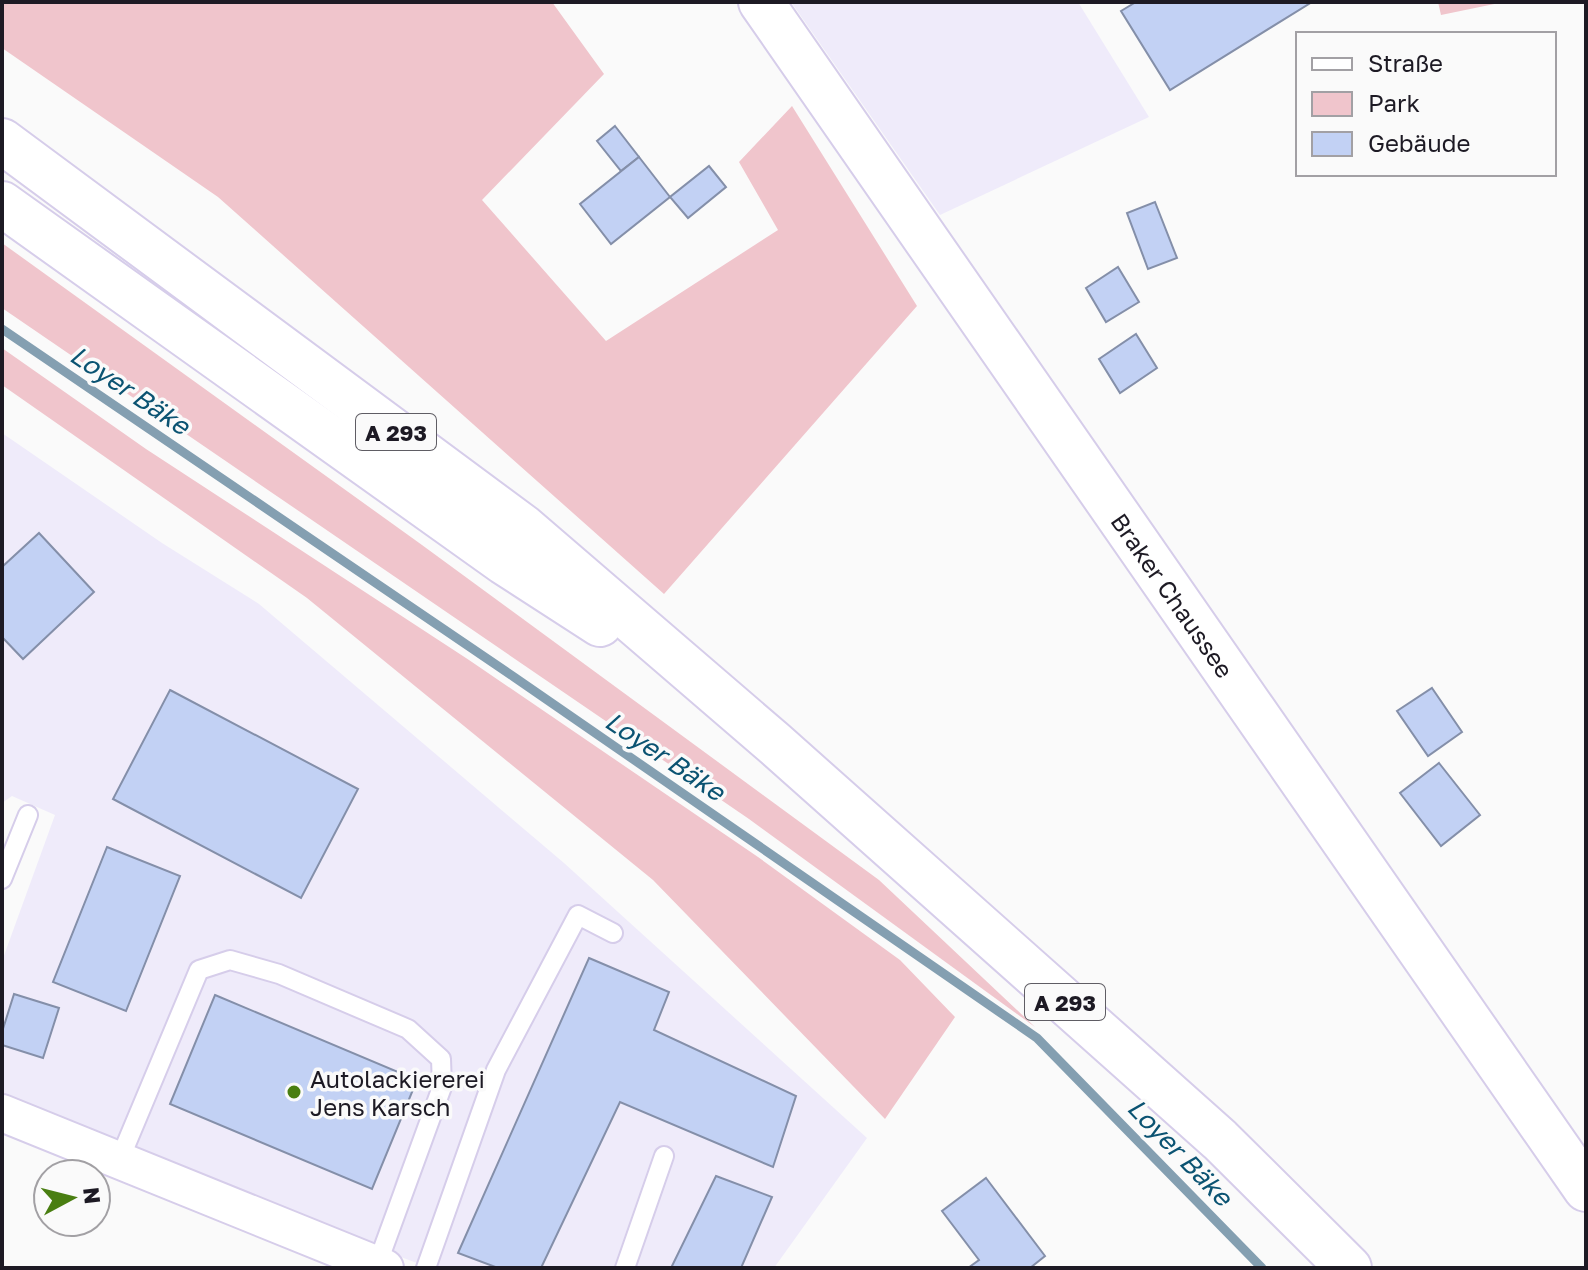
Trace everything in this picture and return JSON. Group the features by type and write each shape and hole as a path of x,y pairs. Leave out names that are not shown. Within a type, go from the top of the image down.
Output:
{"main road":[{"name":"Braker Chaussee","path":"761,2 1586,1189"},
{"name":"A 293","path":"2,141 523,527 774,743 1220,1140 1349,1268"},
{"name":"A 293","path":"2,204 504,562 594,619 774,743"}],"street":[{"path":"2,1113 381,1266"}],"lane":[{"path":"2,879 28,815"},
{"path":"426,1268 496,1070 578,915 613,933"},
{"path":"119,1161 199,970 230,960 279,974 408,1029 441,1059 442,1087 381,1266"},
{"path":"625,1268 664,1156"}],"shaded area":[{"path":"791,2 1078,2 1149,117 940,215"},
{"path":"2,433 162,543 259,604 564,863 867,1138 774,1268 430,1268 2,1094 2,961 55,815 12,796 2,803"}],"green space":[{"path":"2,2 552,2 604,74 482,200 606,341 778,230 739,162 792,106 917,306 664,594 218,197 2,48"},
{"path":"1438,2 1504,2 1441,15"},
{"path":"2,243 422,545 879,880 1035,1027 749,819 2,308"},
{"path":"2,348 146,449 469,660 758,857 900,960 955,1017 885,1119 653,880 307,598 2,385"}],"building":[{"path":"1136,2 1312,2 1170,90 1121,11"},
{"path":"615,126 639,157 621,171 597,141"},
{"path":"639,157 670,197 611,244 580,204"},
{"path":"709,166 726,187 688,218 670,197"},
{"path":"1155,202 1177,258 1148,269 1127,213"},
{"path":"1118,267 1139,302 1106,322 1086,288"},
{"path":"1136,334 1157,368 1120,393 1099,359"},
{"path":"39,533 94,592 23,659 2,637 2,567"},
{"path":"1432,688 1462,732 1428,756 1397,711"},
{"path":"170,690 358,789 301,898 113,799"},
{"path":"1439,763 1480,815 1441,846 1400,793"},
{"path":"107,847 180,876 126,1011 53,982"},
{"path":"589,958 669,992 654,1030 796,1096 773,1167 620,1102 541,1268 498,1268 458,1253"},
{"path":"14,994 59,1008 43,1058 2,1045 2,1032"},
{"name":"Autolackiererei Jens Karsch","path":"215,995 417,1080 372,1189 170,1104"},
{"path":"716,1176 772,1197 741,1268 671,1268"},
{"path":"986,1178 1045,1256 1030,1268 968,1268 979,1260 942,1211"}],"waterway":[{"name":"Loyer Bäke","path":"2,329 1037,1038 1262,1268"}],"place":[{"name":"Autolackiererei Jens Karsch","path":"294,1092"}]}
